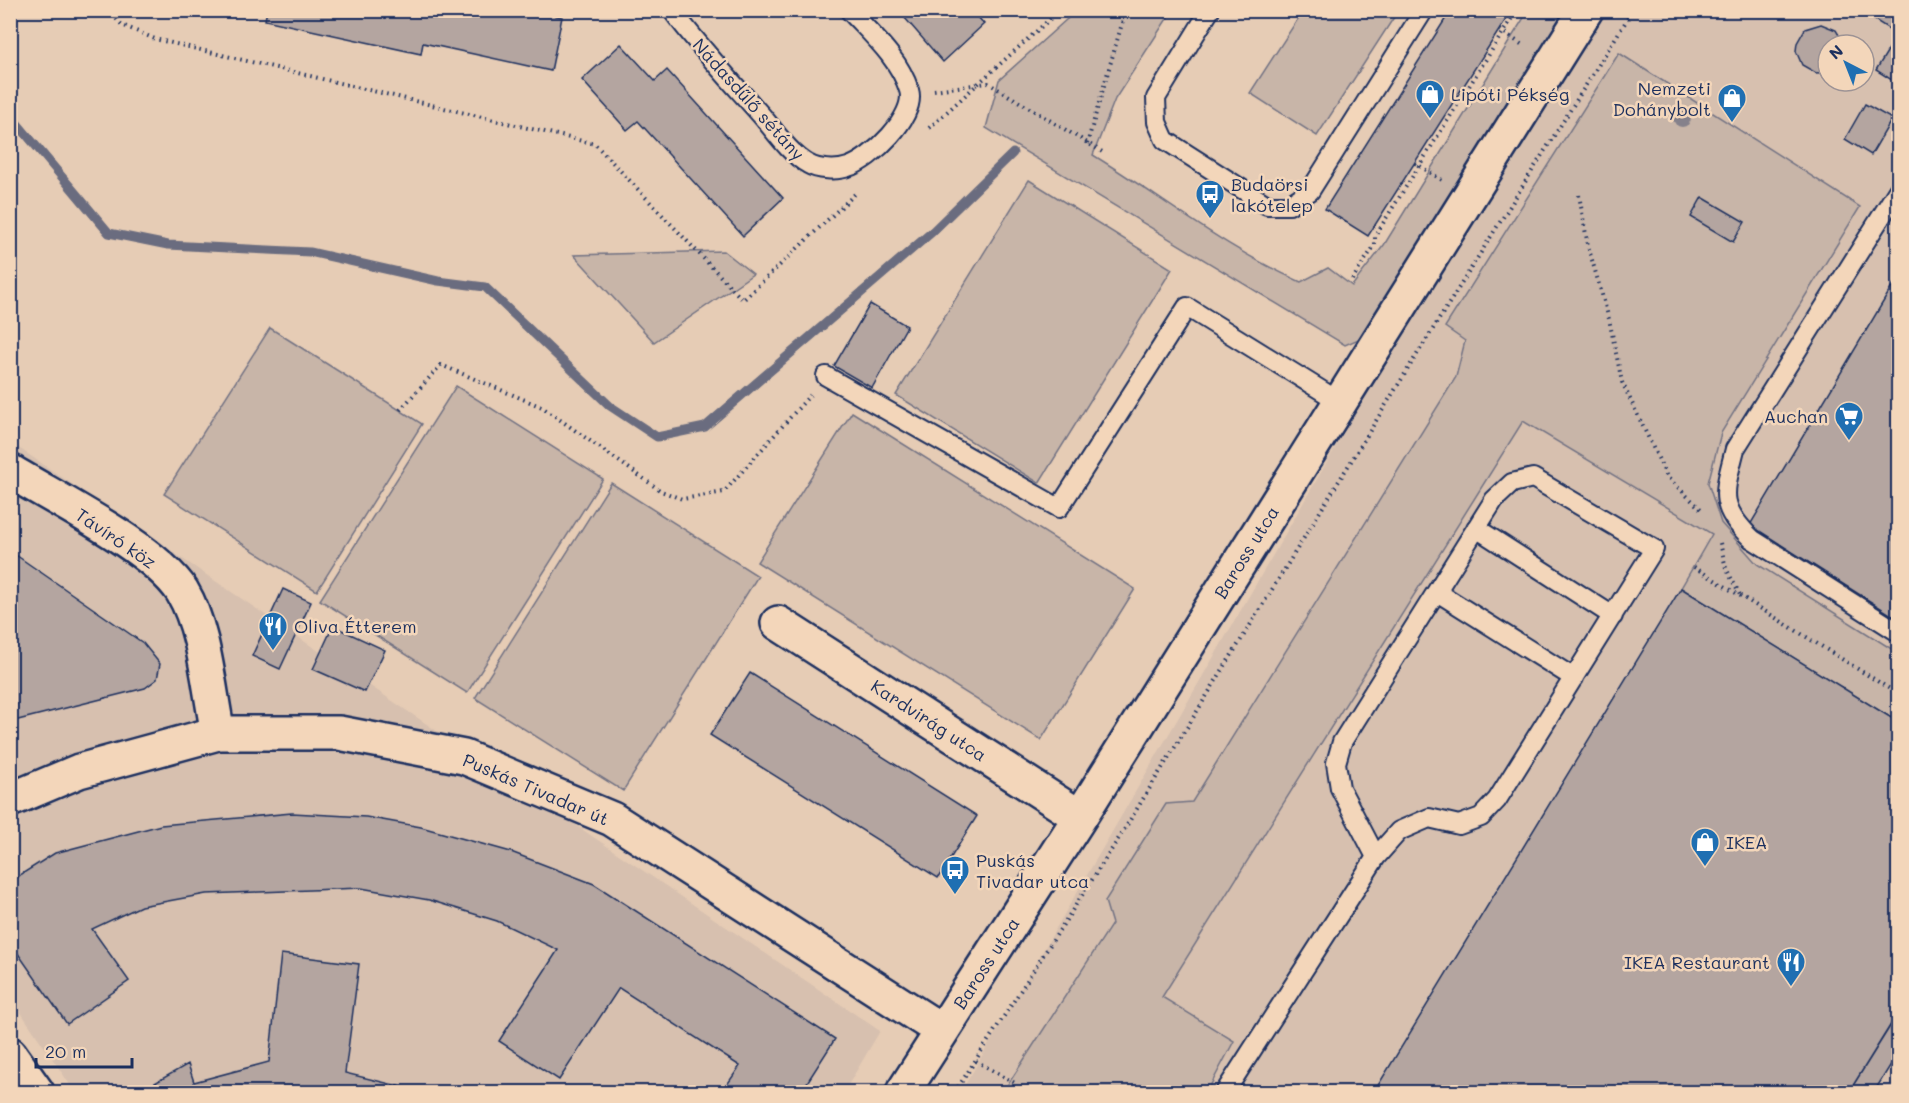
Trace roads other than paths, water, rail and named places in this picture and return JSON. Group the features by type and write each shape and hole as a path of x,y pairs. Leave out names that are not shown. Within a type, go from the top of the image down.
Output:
{"street":[{"name":"Baross utca","path":"903,1092 1080,817 1586,10"},
{"name":"Távíró köz","path":"10,471 151,557 182,591 196,624 218,733"},
{"name":"Kardvirág utca","path":"778,623 1080,817"},
{"name":"Puskás Tivadar út","path":"10,800 79,771 218,733 339,733 464,757 612,819 942,1031"},
{"path":"10,1054 37,1092"}],"lane":[{"name":"Nádasdűlő sétány","path":"672,10 781,138 808,164 838,169 850,167 863,159 897,129 908,110 910,92 895,61 849,10"},
{"path":"1210,10 1156,98 1157,122 1165,140 1267,206 1289,205 1310,191 1424,10"},
{"path":"1899,190 1735,449 1724,494 1734,521 1752,539 1899,632"},
{"path":"826,376 1059,508 1187,307 1340,402"},
{"path":"1226,1092 1376,857 1399,831 1429,818 1459,825 1481,817 1497,800 1654,549 1533,478 1512,483 1494,500 1342,742 1336,763 1340,788 1376,857"},
{"path":"1476,528 1613,616"},
{"path":"1437,592 1574,678"}],"waterway":[{"path":"10,115 109,233 168,245 310,252 438,281 485,287 610,406 657,437 705,427 932,232 1013,153"}],"place":[{"name":"Lipóti Pékség","path":"1430,120"},
{"name":"Nemzeti Dohánybolt","path":"1732,124"},
{"name":"Budaörsi lakótelep","path":"1210,220"},
{"name":"Auchan","path":"1849,442"},
{"name":"Oliva Étterem","path":"273,652"},
{"name":"IKEA","path":"1705,868"},
{"name":"Puskás Tivadar utca","path":"955,896"},
{"name":"IKEA Restaurant","path":"1791,988"}]}
